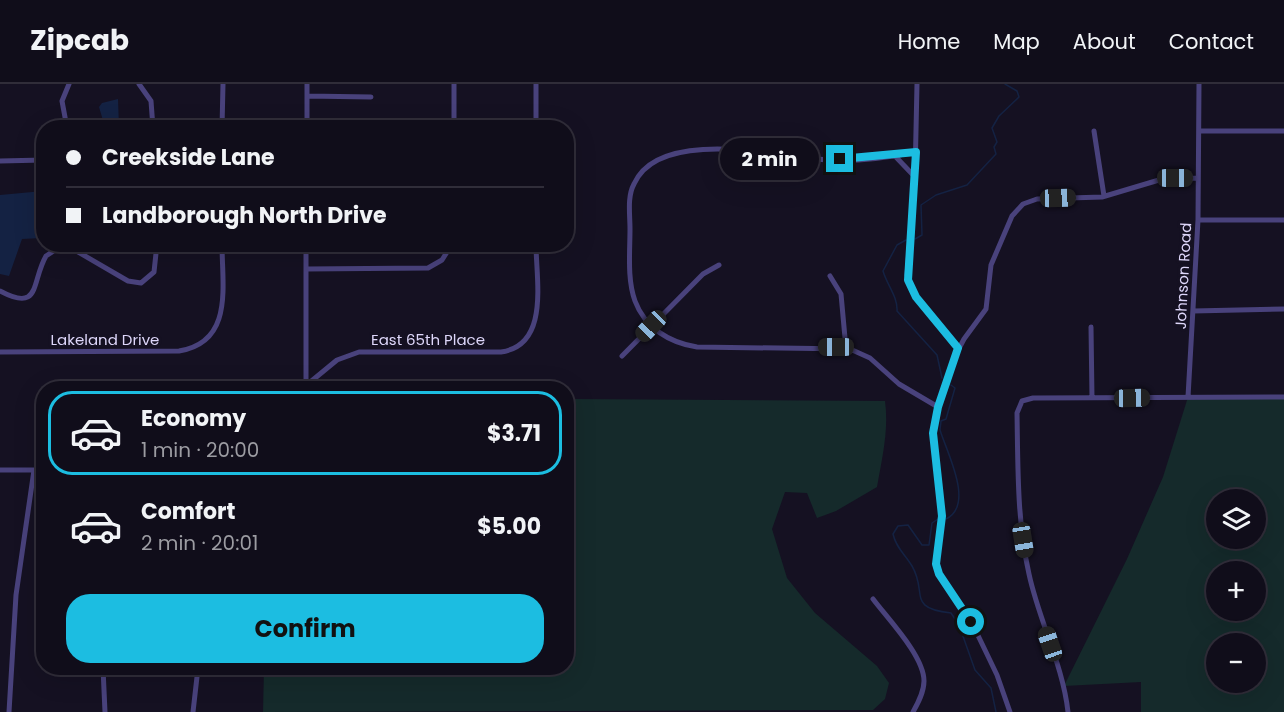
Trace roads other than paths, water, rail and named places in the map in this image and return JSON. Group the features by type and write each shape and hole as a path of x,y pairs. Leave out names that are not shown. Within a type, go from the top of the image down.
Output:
{"street":[{"path":"66,120 62,101 69,84"},
{"path":"139,84 152,101 153,120"},
{"path":"222,120 223,84"},
{"path":"307,84 307,120"},
{"path":"454,84 454,120"},
{"path":"536,84 536,120"},
{"path":"917,84 915,177 908,280 916,297 958,348"},
{"name":"Johnson Road","path":"1188,397 1198,220 1199,84"},
{"path":"307,96 371,97"},
{"path":"1094,131 1104,196"},
{"path":"1199,131 1284,131"},
{"path":"916,152 830,160 718,148 676,155 652,164 636,179 630,197 633,294 640,311 651,326 672,340 697,347 846,349 870,358 899,384 938,407"},
{"path":"894,155 915,177"},
{"path":"0,161 36,160"},
{"path":"1010,712 997,675 973,625 936,568 942,516 933,450 938,407 958,348 986,309 991,265 1011,219 1019,207 1037,199 1104,196 1159,180 1198,178"},
{"path":"1198,220 1284,220"},
{"path":"0,291 16,300 28,298 33,293 46,256 54,252"},
{"path":"78,252 131,282 143,282 153,274 157,252"},
{"name":"Lakeland Drive","path":"0,352 179,351 192,348 206,339 217,326 221,313 222,252"},
{"path":"305,381 306,252"},
{"path":"306,269 428,268 442,260 447,252"},
{"name":"East 65th Place","path":"312,381 337,360 359,351 511,350 525,340 536,319 536,252"},
{"path":"622,356 703,274 719,266"},
{"path":"830,276 841,294 846,349"},
{"path":"1193,310 1284,309"},
{"path":"1091,327 1092,398"},
{"path":"1068,712 1064,686 1029,574 1020,516 1017,412 1022,401 1033,398 1284,397"},
{"path":"0,470 34,470 16,595 9,712"},
{"path":"873,599 912,651 923,674 922,693 913,712"},
{"path":"103,675 105,712"},
{"path":"193,712 197,675"}],"water":[{"path":"118,99 119,120 103,120 99,107 102,103"},
{"path":"36,192 36,238 22,239 9,276 0,274 0,195"}],"waterway":[{"path":"915,239 922,235 921,205 936,195 967,185 996,154 994,147 997,142 992,128 999,116 1019,97 1017,91 1005,84"},
{"path":"906,240 897,245 883,271 896,301 897,311 937,355 942,378"},
{"path":"946,519 954,512 959,491 953,465 940,430 941,421 946,419 955,388 951,385"},
{"path":"938,519 932,523 929,545 922,545 908,525 898,526 893,534 894,539 912,566 923,603 937,611 951,613 959,625 975,670 991,688 996,712"}]}
